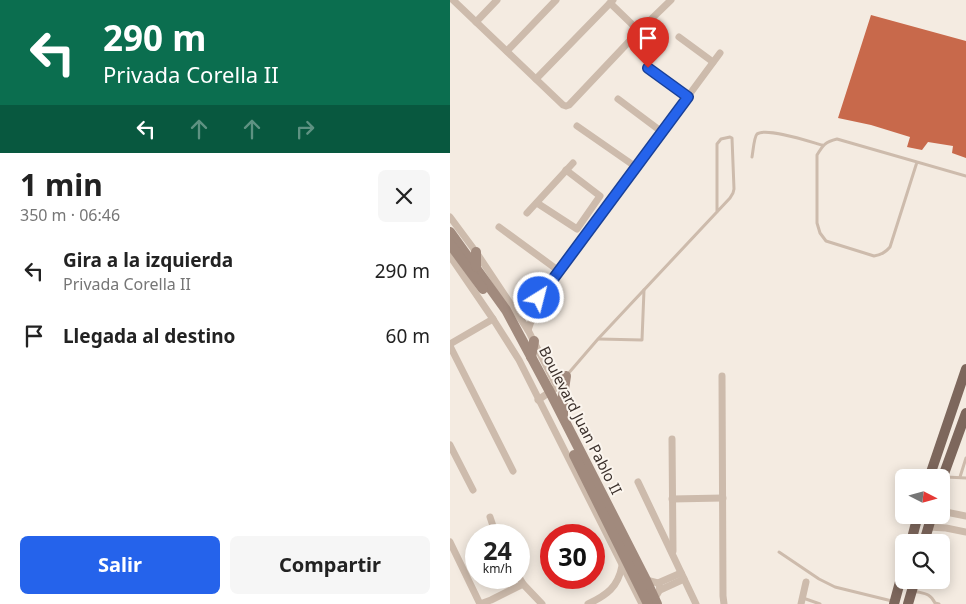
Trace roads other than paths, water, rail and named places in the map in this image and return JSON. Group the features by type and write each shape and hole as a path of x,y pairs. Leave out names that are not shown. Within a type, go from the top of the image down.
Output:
{"main road":[{"name":"Boulevard Juan Pablo II","path":"450,232 506,310 531,356 583,473 655,596"},
{"name":"Boulevard Juan Pablo II","path":"450,244 501,314 563,418 655,596"},
{"path":"476,252 476,267"},
{"path":"531,356 534,341"},
{"path":"932,469 966,369"},
{"path":"563,418 563,396 566,376"},
{"path":"946,469 966,416"},
{"path":"573,466 583,473"},
{"path":"926,534 928,526"},
{"path":"894,603 898,589"},
{"path":"910,604 912,591"}],"street":[{"path":"453,0 566,106 671,0"},
{"path":"476,22 498,0"},
{"path":"507,51 556,0"},
{"path":"536,79 612,1 639,31"},
{"path":"679,37 713,62"},
{"path":"528,330 539,298 720,53"},
{"path":"648,68 688,97"},
{"path":"618,99 662,132"},
{"path":"577,126 636,167"},
{"path":"528,213 573,163"},
{"path":"537,202 577,229 600,196 566,170"},
{"path":"592,209 600,215"},
{"path":"585,217 594,224"},
{"path":"450,218 476,252 528,330 534,341 548,394"},
{"path":"499,227 559,271"},
{"name":"Boulevard Juan Pablo II","path":"450,256 493,318 519,360 548,394 573,466 642,604"},
{"path":"512,306 539,298"},
{"path":"493,318 450,345 513,471"},
{"path":"722,376 724,604"},
{"path":"672,439 672,553"},
{"path":"450,445 473,490"},
{"path":"638,482 696,604"},
{"path":"672,499 723,498"},
{"path":"950,513 966,516"},
{"path":"490,517 492,524"},
{"path":"928,526 966,532"},
{"path":"450,542 480,604 513,589"},
{"path":"588,604 603,601 614,587 620,575 622,565"},
{"path":"646,580 655,596 683,576"},
{"path":"801,601 806,582"},
{"path":"528,589 542,604"}],"lane":[{"path":"752,157 755,137 758,133 796,136 822,145"},
{"path":"548,394 566,376 598,339 644,290 717,212 730,198 734,188 732,138 730,137 721,138 717,144 717,212"},
{"path":"916,162 890,247 886,252 874,256 826,241 820,233 818,223 817,155 822,145 830,140 837,139 966,176"},
{"path":"598,339 642,340 644,290"},
{"path":"960,477 966,458"},
{"path":"950,478 966,478"},
{"path":"779,552 819,579 835,587 894,603"},
{"path":"912,591 929,594 936,604"},
{"path":"801,601 820,604"}]}
